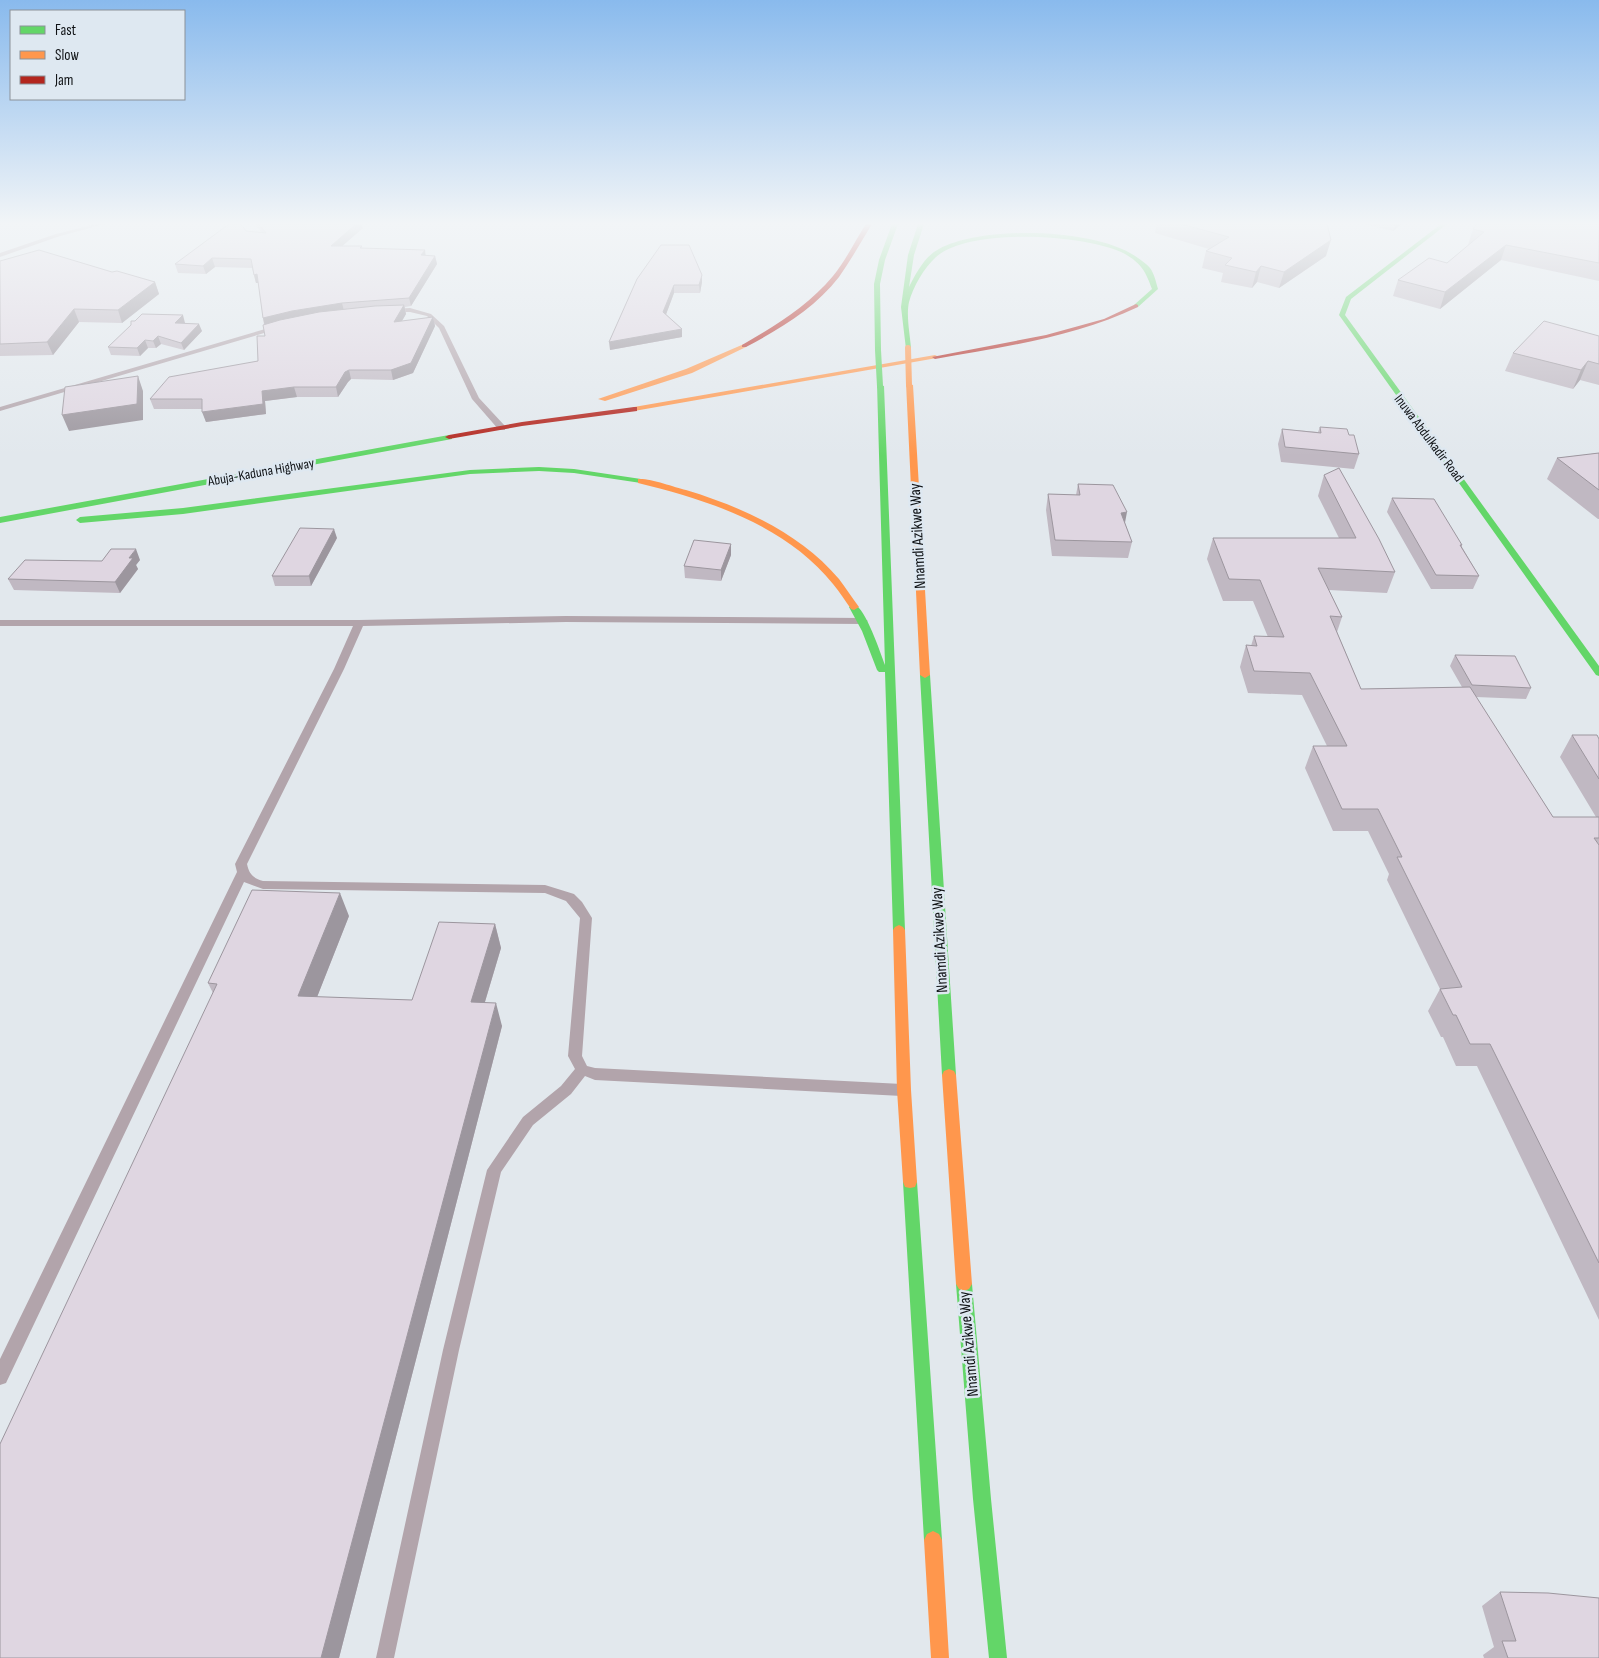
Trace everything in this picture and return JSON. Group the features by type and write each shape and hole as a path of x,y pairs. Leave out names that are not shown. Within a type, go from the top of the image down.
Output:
{"main road":[{"path":"522,424 539,417 657,383 717,359 765,334 796,314 810,301"},
{"name":"Nnamdi Azikwe Way","path":"877,301 904,1090 940,1658"},
{"name":"Nnamdi Azikwe Way","path":"904,301 954,1164 985,1534 998,1658"},
{"path":"904,307 906,301"},
{"path":"522,424 611,413 1047,337 1099,322 1145,301"},
{"name":"Inuwa Abdulkadir Road","path":"1347,301 1342,315 1396,393 1599,673"},
{"path":"617,423 1036,347 1103,331 1139,317"},
{"name":"Abuja-Kaduna Highway","path":"0,520 522,424"},
{"path":"236,492 76,521 193,510 472,472 546,470 622,477 686,492 716,502 778,533 824,569 846,594 862,621 890,689"}],"lane":[{"path":"385,311 410,310 430,315 442,327 476,399 502,428"},
{"path":"0,409 202,348 289,324"},
{"path":"0,623 359,623 566,620 862,621"},
{"path":"0,1377 242,874 241,864 339,669 359,623"},
{"path":"242,874 249,882 262,885 544,889 561,893 578,903 586,918 575,1056 582,1070 596,1074 904,1090"},
{"path":"385,1658 453,1341 494,1170 528,1121 566,1090 582,1070"}],"building":[{"path":"0,301 129,301 118,310 74,309 47,342 0,344"},
{"path":"261,301 364,301 292,311 263,318"},
{"path":"627,301 667,301 663,312 682,329 609,342"},
{"path":"404,305 394,322 433,317 411,363 391,370 349,370 345,372 336,387 294,387 262,391 263,404 202,412 202,399 150,399 169,377 258,361 257,336 265,336 263,325 319,312"},
{"path":"142,314 183,315 175,323 199,324 181,343 158,336 153,341 145,340 137,348 108,347 131,325 131,321 135,321"},
{"path":"1544,321 1599,336 1599,364 1588,361 1581,370 1513,353"},
{"path":"138,376 137,404 62,415 65,387"},
{"path":"1320,427 1347,429 1349,435 1354,435 1359,454 1285,447 1282,429 1321,433"},
{"path":"1599,453 1599,490 1557,458"},
{"path":"1339,468 1379,539 1395,572 1318,568 1342,617 1330,616 1361,689 1470,687 1553,817 1599,817 1599,838 1594,838 1599,845 1599,1263 1490,1044 1470,1044 1456,1015 1453,1015 1440,989 1462,987 1397,857 1402,857 1378,809 1342,809 1313,746 1347,746 1310,673 1254,671 1246,645 1257,646 1254,636 1284,637 1260,580 1229,579 1213,538 1356,538 1324,475"},
{"path":"1078,484 1113,485 1127,512 1121,513 1132,542 1055,540 1048,494 1080,495"},
{"path":"1392,498 1434,499 1479,576 1436,575"},
{"path":"300,528 334,529 309,576 272,576"},
{"path":"694,540 731,544 721,570 684,566"},
{"path":"111,549 136,549 129,558 133,558 115,582 8,579 25,560 102,561"},
{"path":"1455,655 1515,656 1531,688 1472,685"},
{"path":"1572,735 1597,735 1599,739 1599,779"},
{"path":"252,890 340,893 298,996 412,1000 439,922 495,924 471,1002 496,1003 321,1658 0,1658 0,1444 217,984 208,983"},
{"path":"1500,1592 1548,1593 1599,1598 1599,1658 1508,1658 1502,1641 1516,1641"}],"traffic: fast":[{"path":"877,301 878,350"},
{"path":"905,301 908,348"},
{"path":"904,307 906,301"},
{"path":"1136,306 1141,301"},
{"path":"1347,301 1342,315 1437,450 1599,673"},
{"path":"878,350 880,386"},
{"path":"880,386 899,930"},
{"path":"0,520 449,437"},
{"path":"80,520 183,511 470,472 539,469 574,471 641,481"},
{"path":"854,607 867,631 882,670"},
{"path":"925,675 949,1075"},
{"path":"910,1182 933,1540"},
{"path":"964,1284 982,1499 998,1658"}],"traffic: slow":[{"path":"602,399 689,371 744,346"},
{"path":"908,348 909,385"},
{"path":"634,409 935,357"},
{"path":"909,385 925,675"},
{"path":"641,481 701,498 732,509 761,523 789,540 814,559 836,581 854,607"},
{"path":"899,930 904,1090 910,1182"},
{"path":"949,1075 964,1284"},
{"path":"933,1540 940,1658"}],"traffic: jam":[{"path":"744,346 782,324 811,301"},
{"path":"935,357 1047,337 1106,320 1136,306"},
{"path":"449,437 522,424 634,409"}]}
